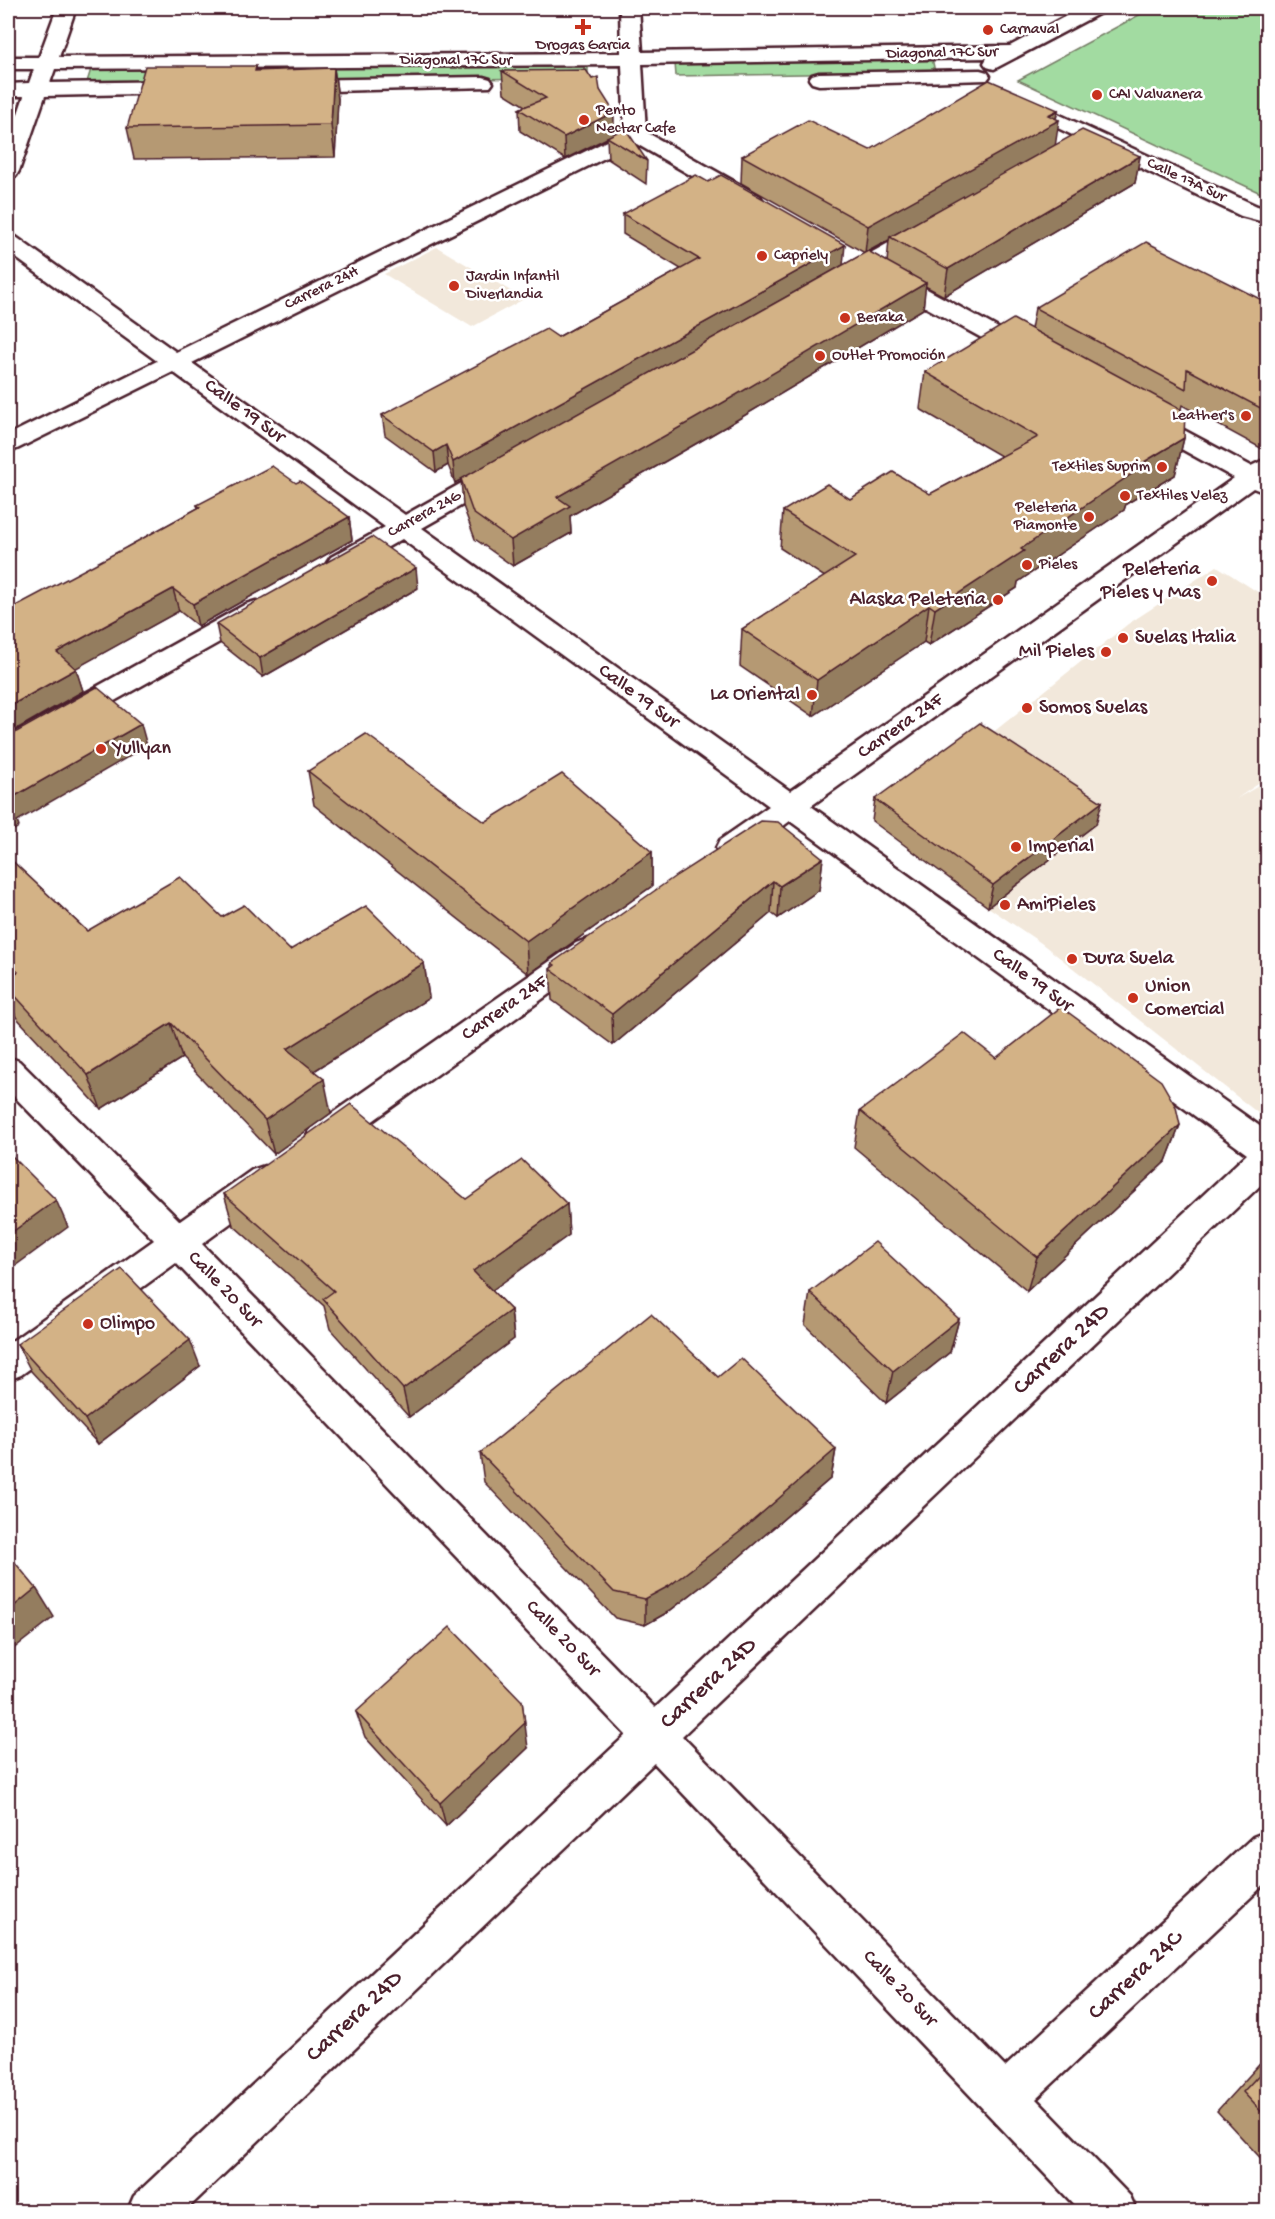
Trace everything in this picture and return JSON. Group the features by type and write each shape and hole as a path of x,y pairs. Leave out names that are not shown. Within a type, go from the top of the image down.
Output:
{"street":[{"path":"8,171 66,8"},
{"path":"629,8 636,135 766,209"},
{"path":"991,86 981,71 1095,8"},
{"name":"Diagonal 17C Sur","path":"8,63 632,59 1012,52"},
{"name":"Diagonal 17C Sur","path":"800,79 991,86"},
{"path":"609,81 657,81"},
{"name":"Diagonal 17C Sur","path":"275,86 502,83"},
{"name":"Calle 17A Sur","path":"991,86 1249,211 1268,216"},
{"path":"8,90 203,87"},
{"name":"Carrera 24H","path":"8,444 636,135"},
{"path":"1072,149 1093,137"},
{"path":"817,293 856,260 947,220"},
{"name":"Calle 19 Sur","path":"8,242 1268,1154"},
{"path":"856,260 1053,368"},
{"path":"1126,408 1262,476"},
{"name":"Carrera 24G","path":"323,572 517,463"},
{"name":"Carrera 24F","path":"711,862 1262,476"},
{"path":"8,748 272,600"},
{"name":"Carrera 24F","path":"8,1364 605,938"},
{"name":"Calle 20 Sur","path":"8,1070 178,1242 1114,2211"},
{"name":"Carrera 24D","path":"150,2211 1268,1154"},
{"name":"Carrera 24C","path":"1004,2099 1268,1852"}],"shaded area":[{"name":"Jardin Infantil Diverlandia","path":"437,247 524,299 472,327 384,274"},
{"path":"1217,566 1267,598 1267,778 1236,799 1267,781 1268,1113 1263,1117 1041,943 988,907 976,746 1128,624"}],"green space":[{"path":"1152,8 1267,8 1267,196 1018,80"},
{"path":"932,58 935,72 676,76 675,63"},
{"path":"588,62 588,78 87,82 92,66"}],"building":[{"path":"145,66 256,66 255,71 334,68 331,125 127,128"},
{"path":"586,70 592,79 598,77 600,90 614,112 564,137 519,109 546,98 502,71"},
{"path":"989,80 1058,110 1048,115 1059,120 868,226 742,156 808,120 870,150"},
{"path":"625,128 647,161 607,137"},
{"path":"1082,130 1140,156 948,269 890,237"},
{"path":"696,175 708,182 721,175 845,245 453,462 446,445 434,452 382,415 546,329 558,337 699,259 623,214"},
{"path":"1146,242 1268,303 1268,412 1187,369 1186,389 1035,308"},
{"path":"868,251 926,283 557,497 570,506 511,540 473,513 461,479"},
{"path":"1013,319 1185,412 1184,438 1129,471 1133,473 1021,549 1024,551 935,609 929,605 817,680 742,629 855,557 783,511 827,484 850,499 893,472 930,494 1038,437 925,372"},
{"path":"272,466 296,483 300,481 349,517 193,604 173,589 57,652 76,669 8,707 8,610"},
{"path":"372,537 416,568 260,658 216,624"},
{"path":"97,687 141,724 8,800 8,736"},
{"path":"980,723 1102,802 993,885 875,799"},
{"path":"366,734 485,822 562,774 652,852 526,941 308,771"},
{"path":"761,821 778,822 823,858 780,886 773,881 612,1014 550,969 555,965 552,963 677,875"},
{"path":"8,857 87,931 180,877 222,917 244,905 290,950 366,906 424,963 287,1049 324,1079 265,1120 171,1023 88,1075 8,988 8,978 18,972 8,963"},
{"path":"1061,1007 1161,1081 1176,1107 1180,1125 1037,1257 860,1111 964,1033 996,1058"},
{"path":"351,1104 466,1199 522,1160 567,1204 473,1271 511,1310 403,1389 323,1299 334,1291 224,1194"},
{"path":"8,1152 56,1200 8,1235"},
{"path":"875,1242 959,1319 893,1371 810,1292"},
{"path":"122,1269 190,1340 85,1419 17,1344"},
{"path":"651,1314 718,1377 741,1358 836,1449 741,1531 669,1586 645,1599 614,1592 480,1453"},
{"path":"8,1554 36,1588 8,1611"},
{"path":"450,1627 522,1701 525,1723 440,1803 356,1712"},
{"path":"1268,2065 1268,2119 1243,2092"}],"place":[{"name":"Drogas Garcia","path":"583,27"},
{"name":"Carnaval","path":"988,30"},
{"name":"CAI Valvanera","path":"1097,95"},
{"name":"Pento Nectar Cafe","path":"584,120"},
{"name":"Capriely","path":"762,256"},
{"name":"Jardin Infantil Diverlandia","path":"454,286"},
{"name":"Beraka","path":"845,318"},
{"name":"Outlet Promoción","path":"820,356"},
{"name":"Leather's","path":"1246,416"},
{"name":"Textiles Suprim","path":"1162,467"},
{"name":"Textiles Velez","path":"1125,496"},
{"name":"Peleteria Piamonte","path":"1089,517"},
{"name":"Pieles","path":"1027,565"},
{"name":"Peleteria Pieles y Mas","path":"1212,581"},
{"name":"Alaska Peleteria","path":"998,600"},
{"name":"Suelas Italia","path":"1123,638"},
{"name":"Mil Pieles","path":"1106,652"},
{"name":"La Oriental","path":"812,695"},
{"name":"Somos Suelas","path":"1027,708"},
{"name":"Yullyan","path":"101,749"},
{"name":"Imperial","path":"1016,847"},
{"name":"AmiPieles","path":"1005,905"},
{"name":"Dura Suela","path":"1072,959"},
{"name":"Union Comercial","path":"1133,998"},
{"name":"Olimpo","path":"88,1324"}]}
